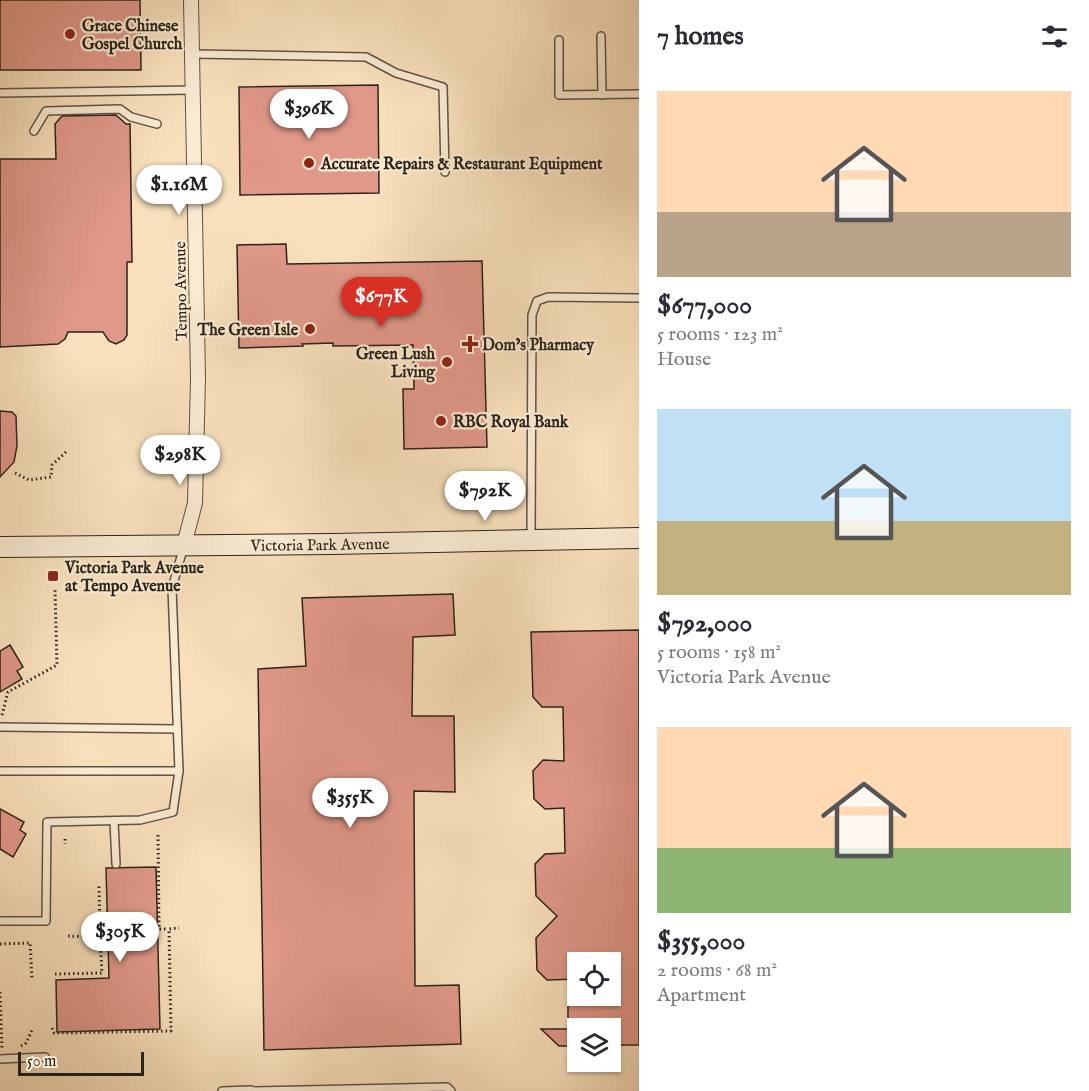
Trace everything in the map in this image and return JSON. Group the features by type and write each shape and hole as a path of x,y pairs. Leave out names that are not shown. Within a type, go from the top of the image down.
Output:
{"main road":[{"name":"Victoria Park Avenue","path":"0,547 639,538"}],"street":[{"name":"Tempo Avenue","path":"184,544 195,503 197,421 191,0"}],"lane":[{"path":"601,36 602,95"},
{"path":"559,40 559,95 639,94"},
{"path":"192,54 366,57 396,73 443,87 445,172"},
{"path":"0,93 193,90"},
{"path":"34,131 46,111 57,110 120,108 131,117 157,124"},
{"path":"531,540 532,315 537,301 548,297 639,298"},
{"path":"0,921 46,921 47,822 140,820 173,812 179,771 172,588 184,544"},
{"path":"0,726 177,729"},
{"path":"0,771 179,771"},
{"path":"114,821 116,864"},
{"path":"0,1059 45,1058"},
{"path":"222,1091 447,1087 451,1091"}],"path":[{"path":"15,473 29,480 36,477 51,477 52,465 66,452"},
{"path":"0,726 8,692 57,665 55,590"},
{"path":"158,835 159,929 179,928"},
{"path":"65,839 65,844"},
{"path":"56,974 102,973 99,885"},
{"path":"52,1028 54,1033 171,1031 169,929"},
{"path":"68,936 100,937"},
{"path":"0,944 30,943 32,979"},
{"path":"0,992 1,1050 10,1049"},
{"path":"19,1048 26,1043 33,1028"}],"building":[{"name":"Grace Chinese Gospel Church","path":"0,0 140,0 141,70 0,70"},
{"name":"Accurate Repairs & Restaurant Equipment","path":"378,85 379,193 240,195 239,87"},
{"path":"116,115 126,124 130,124 132,262 127,262 127,335 124,340 116,344 109,341 103,332 68,332 65,339 58,344 0,347 0,159 56,159 55,124 62,116"},
{"path":"286,244 287,264 482,261 487,447 404,449 403,389 414,389 413,345 333,346 333,343 239,348 237,245"},
{"path":"0,411 12,412 16,416 17,446 14,462 0,477"},
{"path":"453,594 455,635 413,637 412,716 454,716 455,792 414,791 415,986 459,985 461,1044 264,1050 258,669 306,666 302,598"},
{"path":"639,630 639,1045 621,1045 621,1018 568,1018 568,1006 621,1006 621,952 567,952 567,979 547,980 537,970 536,938 557,916 536,896 535,864 545,854 565,853 564,808 545,809 534,799 533,771 543,760 564,761 563,707 542,707 533,697 531,632"},
{"path":"10,645 23,667 17,671 22,679 0,692 0,651"},
{"path":"0,809 24,822 20,830 26,834 13,857 0,849"},
{"path":"156,867 160,1029 57,1032 56,980 109,978 106,868"},
{"path":"541,1029 567,1029 567,1046 559,1046"}],"place":[{"name":"Grace Chinese Gospel Church","path":"70,34"},
{"name":"Accurate Repairs & Restaurant Equipment","path":"309,163"},
{"name":"The Green Isle","path":"310,329"},
{"name":"Dom’s Pharmacy","path":"470,344"},
{"name":"Green Lush Living","path":"447,362"},
{"name":"RBC Royal Bank","path":"441,421"},
{"name":"Victoria Park Avenue at Tempo Avenue","path":"53,576"}]}
